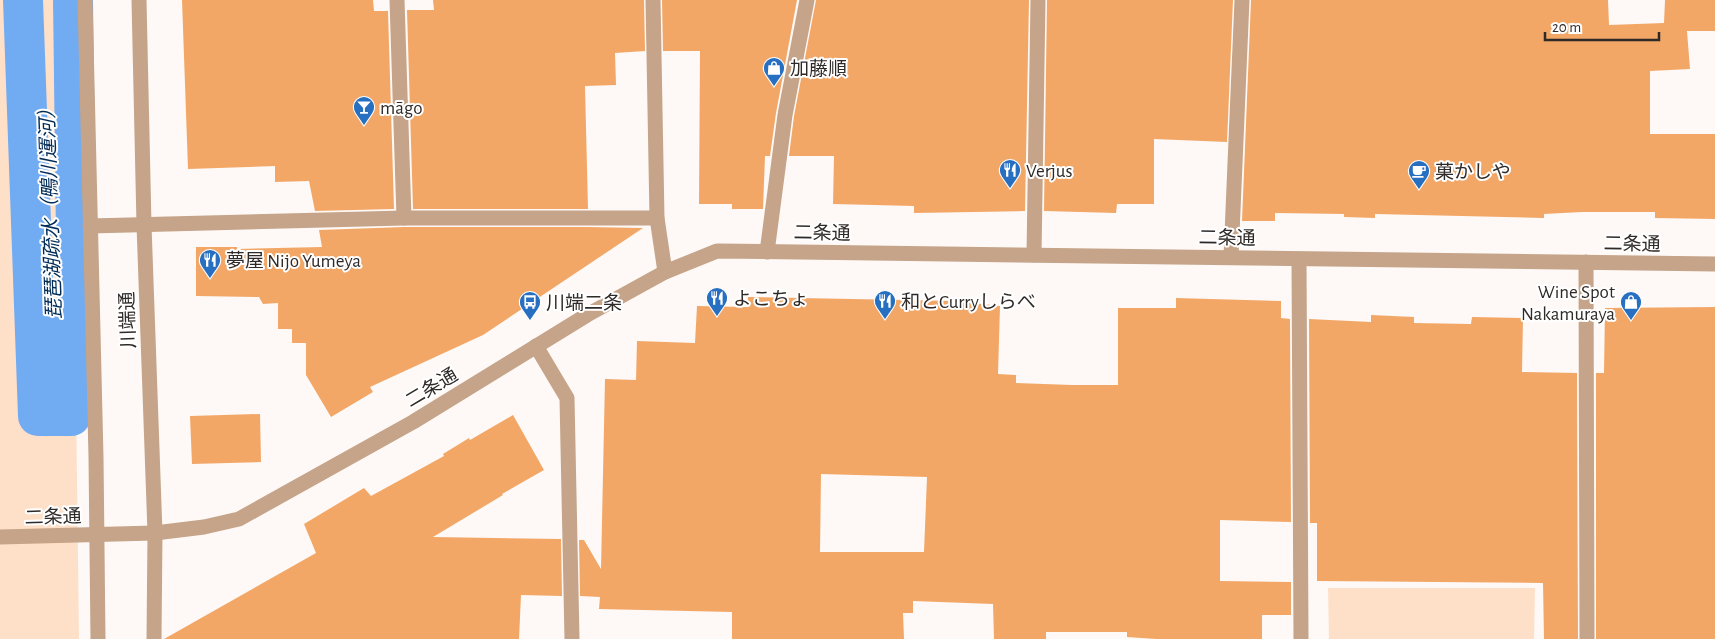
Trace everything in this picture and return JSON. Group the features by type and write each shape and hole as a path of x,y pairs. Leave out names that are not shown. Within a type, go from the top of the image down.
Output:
{"street":[{"name":"川端通","path":"85,0 98,535 98,639"},
{"name":"川端通","path":"139,0 144,225 155,533 154,639"},
{"path":"396,0 404,218"},
{"path":"653,0 657,218 665,272"},
{"path":"767,252 785,114 807,0"},
{"path":"1034,255 1038,0"},
{"path":"1231,257 1242,0"},
{"path":"90,226 404,218 657,218"},
{"name":"二条通","path":"0,537 155,533 204,527 239,519 413,422 586,314 665,272 717,251 1715,264"},
{"path":"1299,258 1301,639"},
{"path":"1586,262 1587,639"},
{"path":"536,346 567,398 572,639"}],"shaded area":[{"path":"0,0 71,0 79,639 0,639"},
{"path":"1328,588 1535,588 1534,639 1329,639"}],"building":[{"path":"182,0 373,0 374,11 388,11 394,209 315,211 309,181 275,182 275,166 188,169"},
{"path":"433,0 644,0 645,51 615,53 616,85 585,86 588,209 413,209 407,10 434,10"},
{"path":"662,0 797,0 770,156 765,156 763,209 732,209 732,204 699,204 700,51 663,51"},
{"path":"816,0 1029,0 1025,211 914,213 914,206 833,204 834,156 789,156 794,116"},
{"path":"1047,0 1233,0 1227,142 1154,139 1154,204 1117,204 1116,213 1044,211"},
{"path":"1251,0 1608,0 1609,25 1664,23 1665,0 1715,0 1715,31 1687,31 1690,69 1650,71 1650,134 1715,134 1715,219 1655,218 1655,212 1544,214 1544,218 1375,214 1375,218 1344,217 1344,214 1275,213 1275,221 1242,221"},
{"path":"404,227 643,228 483,335 370,387 373,392 331,417 306,375 306,343 292,343 292,329 278,329 278,303 263,304 259,297 196,296 196,247 237,247 237,249 322,247 319,230"},
{"path":"748,297 955,301 1000,306 998,374 1016,375 1016,383 1118,385 1118,308 1176,308 1176,298 1281,301 1281,318 1290,319 1291,522 1220,520 1220,581 1291,582 1291,615 1262,615 1262,639 1156,639 1127,637 1127,632 1046,632 1046,639 994,639 993,604 913,601 913,613 903,613 904,639 732,639 732,612 599,609 600,597 580,596 579,540 584,540 601,569 605,379 636,380 637,341 695,343 697,306 747,307","holes":["821,474 927,477 924,552 820,552"]},
{"path":"1715,307 1715,639 1596,639 1596,373 1604,373 1605,308"},
{"path":"1371,315 1414,317 1414,323 1471,324 1472,317 1523,318 1522,372 1577,373 1578,639 1544,639 1543,583 1317,581 1317,523 1310,523 1309,319 1371,322"},
{"path":"260,414 261,462 192,464 190,416"},
{"path":"513,415 544,470 433,537 561,539 562,596 521,595 519,639 164,639 316,553 304,524 364,488 371,496 444,456 443,454 469,438 470,440"}],"waterway":[{"name":"琵琶湖疏水（鴨川運河）","path":"23,0 38,416 71,416 69,319 77,317 73,0"}],"place":[{"name":"加藤順","path":"774,87"},
{"name":"māgo","path":"364,126"},
{"name":"Verjus","path":"1010,189"},
{"name":"菓かしや","path":"1419,190"},
{"name":"夢屋 Nijo Yumeya","path":"210,279"},
{"name":"よこちょ","path":"717,317"},
{"name":"和とCurryしらべ","path":"885,320"},
{"name":"川端二条","path":"530,321"},
{"name":"Wine Spot Nakamuraya","path":"1631,321"}]}
